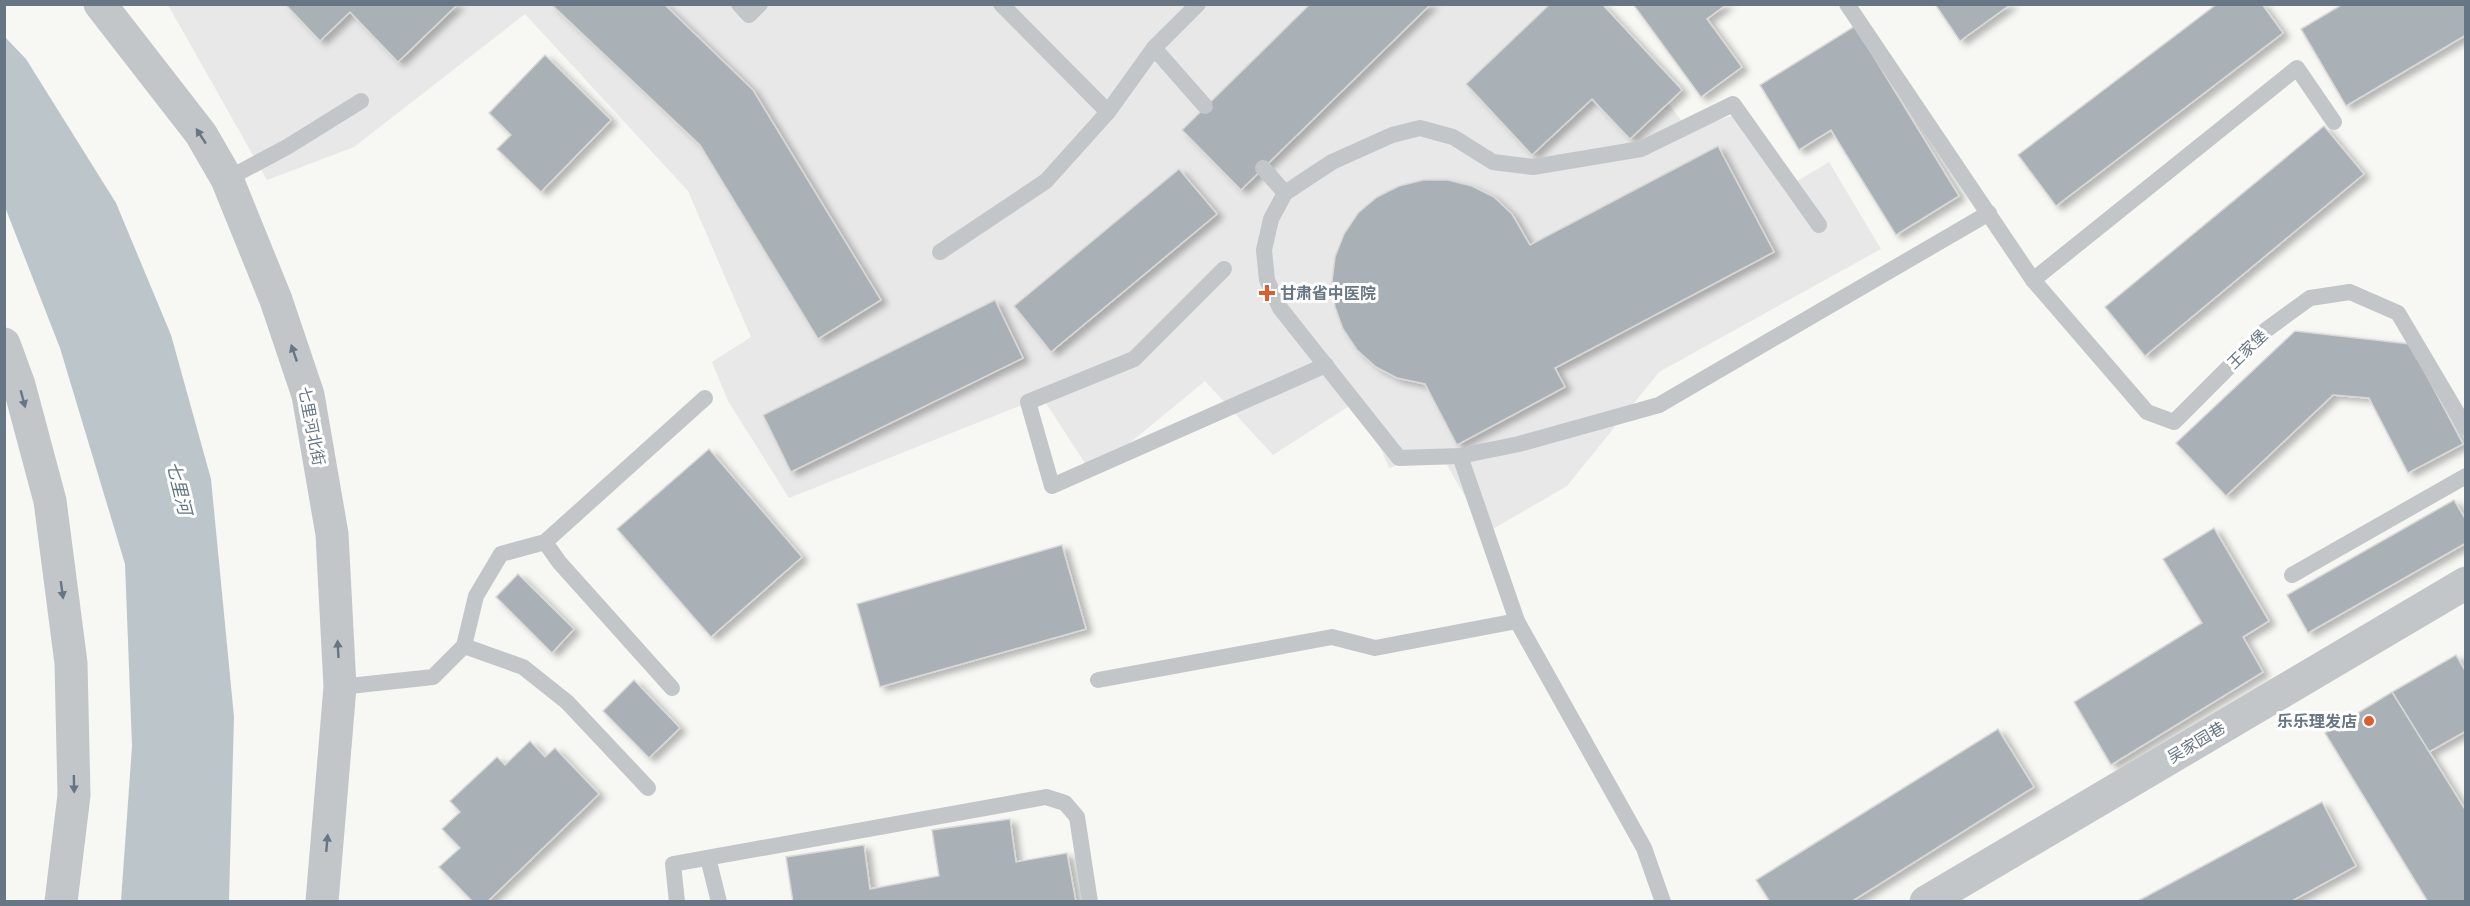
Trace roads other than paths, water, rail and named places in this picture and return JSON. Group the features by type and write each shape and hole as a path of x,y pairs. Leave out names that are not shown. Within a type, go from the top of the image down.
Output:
{"street":[{"name":"七里河北街","path":"100,4 201,134 226,179 276,300 308,395 333,534 340,687 322,902"},
{"path":"4,344 19,385 50,501 71,663 74,795 61,902"},
{"name":"吴家园巷","path":"1926,902 2466,583"}],"lane":[{"path":"739,4 749,15 760,4"},
{"path":"1001,4 1108,112"},
{"path":"940,252 1046,181 1108,112 1154,48 1198,4"},
{"name":"王家堡","path":"1847,4 2033,280 2146,412 2174,422 2266,330 2310,298 2350,292 2398,313 2466,428"},
{"path":"1154,48 1206,106"},
{"path":"2033,280 2297,68 2334,122"},
{"path":"226,179 287,147 361,101"},
{"path":"1819,225 1733,104 1641,149 1533,167 1493,162 1454,137 1420,128 1392,135 1332,162 1285,193 1270,219 1264,250 1268,280 1280,308 1399,458 1460,456 1519,444 1659,405 1989,213"},
{"path":"1263,168 1285,193"},
{"path":"1224,269 1134,359 1028,402 1052,486 1326,365"},
{"path":"340,687 433,676 464,646 476,596 501,554 545,542 705,398"},
{"path":"1460,456 1517,621 1644,848 1663,902"},
{"path":"2292,575 2466,476"},
{"path":"545,542 558,562 672,688"},
{"path":"1098,680 1332,637 1375,648 1517,621"},
{"path":"464,646 524,667 567,702 648,788"},
{"path":"677,901 673,864 1046,797 1065,802 1077,817 1090,902"},
{"path":"708,858 719,902"}],"water":[{"name":"七里河","path":"4,36 26,59 116,203 171,335 211,479 234,717 229,901 121,901 132,746 125,564 60,348 5,207"}],"place":[{"name":"甘肃省中医院","path":"1267,293"},
{"name":"乐乐理发店","path":"2369,721"}]}
